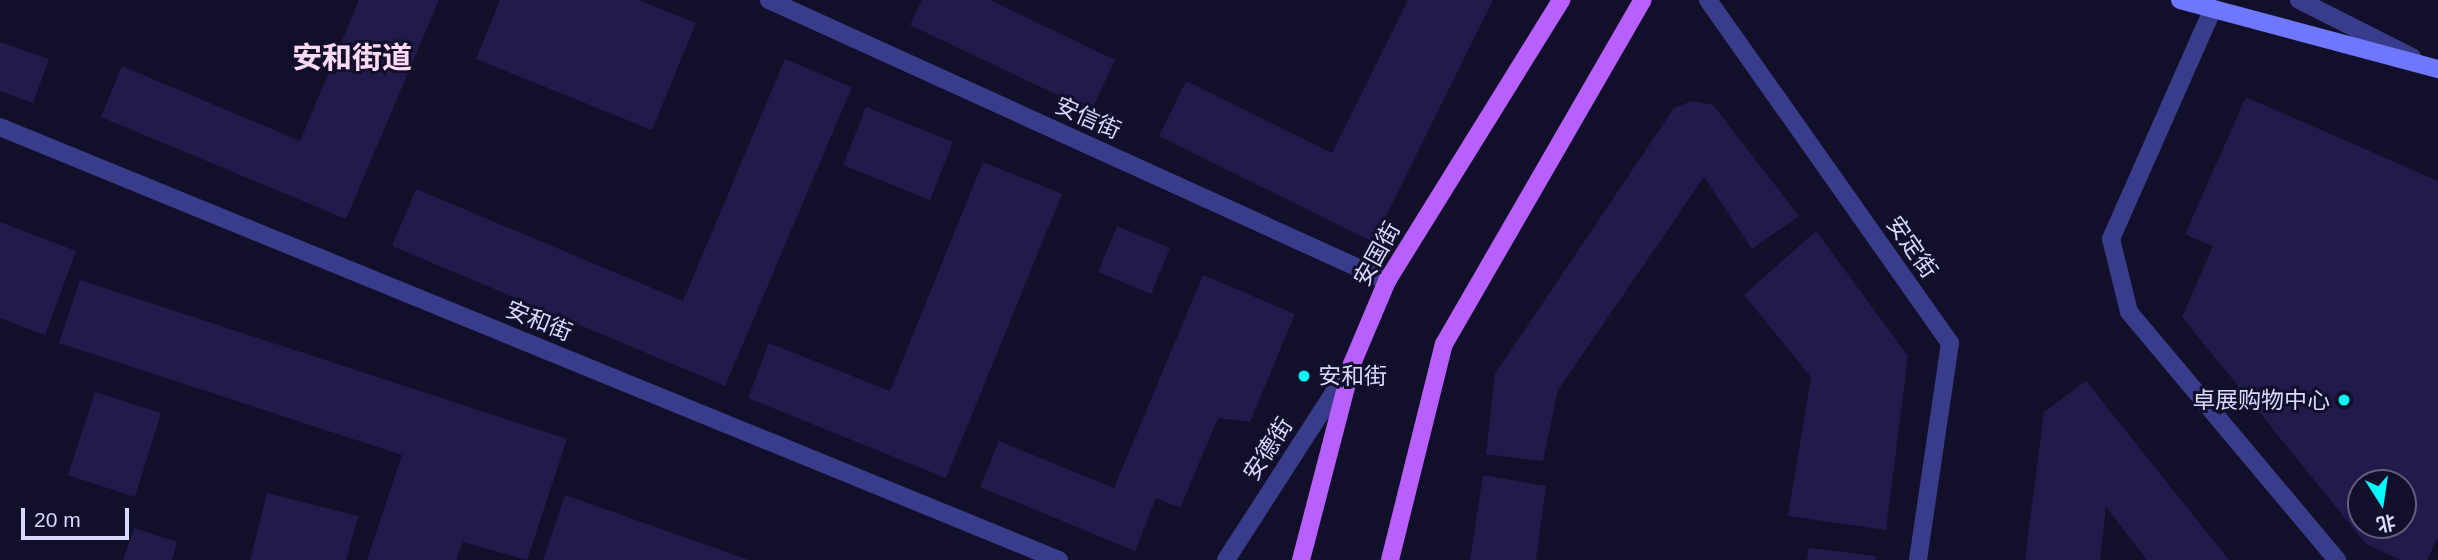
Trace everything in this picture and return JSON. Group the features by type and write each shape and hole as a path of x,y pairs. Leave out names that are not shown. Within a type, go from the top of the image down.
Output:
{"main road":[{"name":"安国街","path":"1301,560 1352,364 1387,281 1561,0"},
{"path":"1390,560 1444,344 1643,0"},
{"path":"2180,0 2211,13 2418,61 2438,69"}],"street":[{"name":"安信街","path":"769,0 1387,281"},
{"name":"安定街","path":"1708,0 1950,343 1918,560"},
{"path":"2299,0 2418,61"},
{"path":"2211,13 2111,239 2129,312 2337,560"},
{"name":"安和街","path":"0,127 1059,560"},
{"name":"安德街","path":"1226,560 1352,364"}],"building":[{"path":"359,0 439,0 346,219 101,117 122,66 300,141"},
{"path":"500,0 638,0 696,23 652,130 476,59"},
{"path":"922,0 990,0 1115,60 1091,111 910,25"},
{"path":"1408,0 1493,0 1373,242 1159,136 1186,81 1332,153"},
{"path":"0,42 49,59 33,103 0,91"},
{"path":"785,59 852,87 725,386 392,246 416,189 683,301"},
{"name":"卓展购物中心","path":"2246,97 2438,181 2438,537 2427,560 2401,560 2366,544 2362,539 2417,539 2417,469 2347,469 2347,521 2182,317 2213,246 2185,234"},
{"path":"1692,101 1713,105 1799,216 1752,249 1704,177 1558,390 1543,461 1486,454 1495,374 1674,108"},
{"path":"866,107 953,142 930,200 843,165"},
{"path":"983,162 1062,194 946,478 748,398 769,343 890,391"},
{"path":"0,222 76,251 45,335 0,318"},
{"path":"1117,226 1170,248 1151,294 1098,272"},
{"path":"1816,231 1908,356 1886,530 1788,516 1811,377 1744,295"},
{"path":"1203,275 1295,314 1250,422 1218,418 1180,508 1156,498 1135,551 980,487 999,441 1114,488"},
{"path":"80,280 567,439 527,560 463,542 456,560 367,560 402,455 59,343"},
{"path":"2086,381 2229,560 2147,560 2106,507 2100,560 2025,560 2044,412"},
{"path":"95,392 161,413 135,497 68,475"},
{"path":"1483,475 1546,486 1536,560 1470,560"},
{"path":"267,493 358,516 346,560 250,560"},
{"path":"565,495 749,560 543,560"},
{"path":"134,528 177,542 172,560 123,560"},
{"path":"1809,548 1876,556 1875,560 1807,560"}],"place":[{"name":"安和街","path":"1304,376"},
{"name":"卓展购物中心","path":"2344,400"}],"district":[{"name":"安和街道","path":"352,58"}]}
